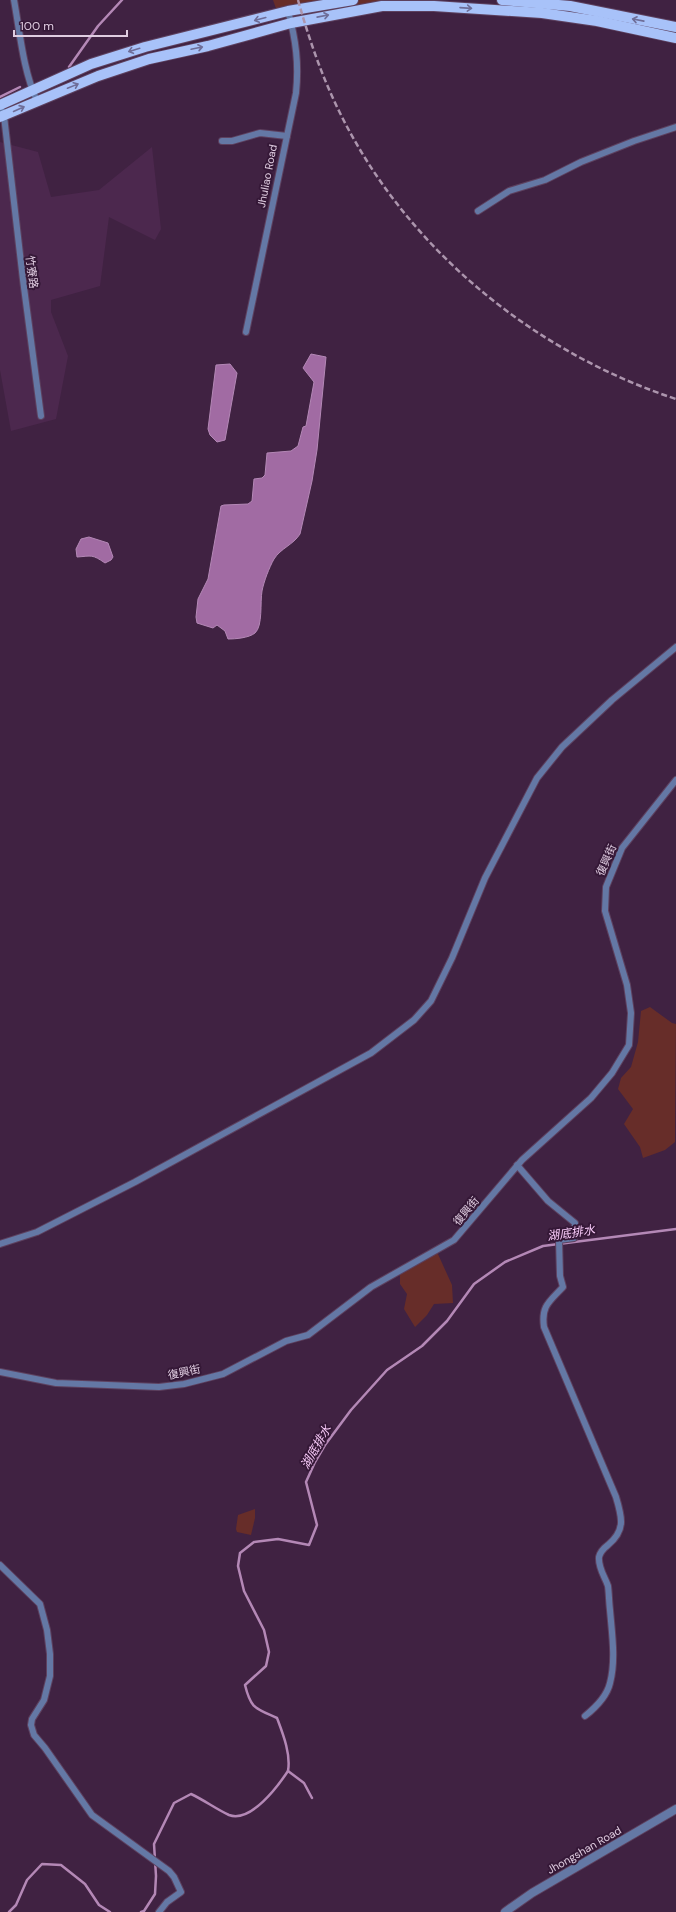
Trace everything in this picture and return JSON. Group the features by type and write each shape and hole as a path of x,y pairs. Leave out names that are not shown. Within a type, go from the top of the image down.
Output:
{"main road":[{"path":"1,112 32,90 91,64 138,48 288,11 353,0"},
{"path":"502,0 570,6 670,30 676,38"},
{"path":"1,112 37,101 98,76 148,58 208,46 291,23 362,9 414,5 542,13 597,22 670,30"}],"street":[{"path":"14,0 24,57 32,90 37,101"},
{"name":"Jhuliao Road","path":"246,332 265,248 286,136 296,94 298,71 288,11"},
{"name":"竹寮路","path":"1,112 41,416"},
{"path":"478,211 509,191 545,180 581,162 634,141 676,127"},
{"path":"222,141 232,141 260,133 286,136"},
{"path":"0,1244 37,1232 135,1182 371,1053 414,1020 430,1000 452,958 485,878 537,778 562,747 612,700 676,647"},
{"name":"復興街","path":"0,1372 56,1383 159,1387 184,1384 223,1374 286,1341 308,1335 371,1286 454,1240 517,1165 591,1098 612,1073 629,1045 632,1013 622,965 605,911 606,887 622,848 676,780"},
{"path":"517,1165 548,1201 575,1223 574,1238 559,1240 560,1276 563,1287 546,1306 542,1314 544,1327 616,1497 622,1515 621,1529 616,1539 603,1549 599,1557 601,1573 608,1586 613,1646 610,1683 606,1693 594,1708 585,1716"},
{"path":"0,1565 40,1604 47,1630 50,1654 50,1676 44,1700 32,1719 31,1725 34,1735 45,1748 92,1815 106,1828 140,1850 174,1877 181,1892 167,1902 159,1912"},
{"name":"Jhongshan Road","path":"505,1912 532,1893 676,1809"}],"shaded area":[{"path":"273,0 435,0 278,14"},
{"path":"0,142 38,152 51,197 99,190 152,147 161,229 155,240 109,217 100,286 51,300 51,312 68,356 56,419 11,431 0,370"},
{"path":"311,354 326,357 317,450 312,481 300,534 277,555 270,566 262,591 258,630 249,636 228,639 225,631 217,625 213,628 197,623 196,617 198,599 208,579 221,506 248,504 252,501 254,479 262,478 265,475 267,453 291,451 298,446 303,427 306,426 314,382 303,368"},
{"path":"230,364 237,373 225,440 217,442 210,435 208,429 216,365"},
{"path":"89,537 108,543 113,557 111,560 105,563 92,556 77,557 76,549 81,539"},
{"path":"650,1007 672,1023 676,1024 675,1142 665,1150 643,1158 640,1147 624,1124 633,1109 618,1089 621,1078 631,1067 638,1042 641,1011"},
{"path":"437,1252 452,1285 453,1303 434,1304 427,1315 415,1327 404,1309 407,1294 400,1284 400,1274"},
{"path":"255,1509 255,1518 251,1535 237,1532 238,1515"}],"waterway":[{"path":"69,67 98,26 122,0"},
{"path":"0,97 20,87"},
{"name":"湖底排水","path":"312,1798 304,1783 288,1771 289,1764 287,1751 277,1718 255,1707 249,1699 247,1693 245,1685 266,1666 269,1652 264,1630 244,1591 238,1566 240,1553 254,1542 278,1539 309,1545 317,1525 306,1482 325,1445 351,1410 387,1370 422,1346 447,1321 474,1284 505,1262 543,1246 676,1229"},
{"path":"141,1912 144,1911 155,1894 156,1876 154,1844 174,1803 191,1794 229,1815 237,1816 246,1814 255,1809 271,1794 288,1771"},
{"path":"9,1912 16,1905 27,1880 42,1864 61,1865 85,1884 99,1905 110,1912"}],"railway":[{"path":"298,0 316,58 340,113 368,162 401,208 438,251 480,289 525,324 573,354 623,379 676,399"}]}
